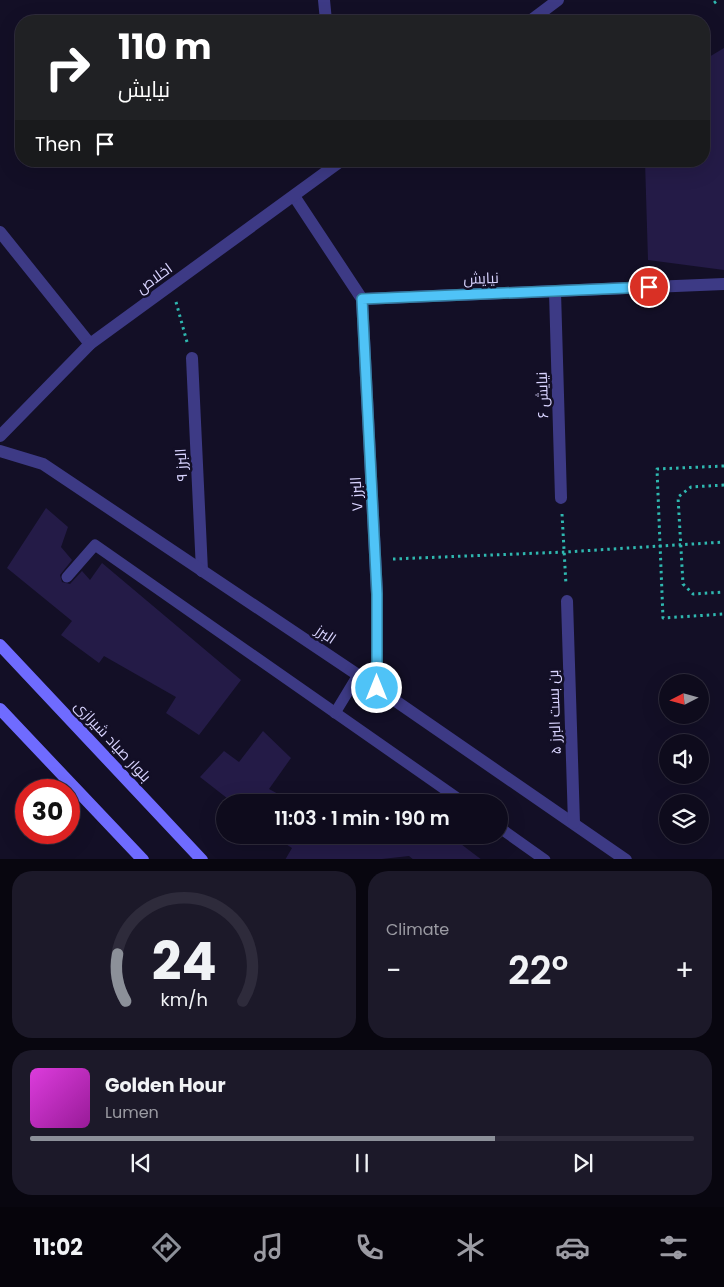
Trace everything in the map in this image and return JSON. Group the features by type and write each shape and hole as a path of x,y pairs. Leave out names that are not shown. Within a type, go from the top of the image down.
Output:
{"main road":[{"name":"بلوار صیاد شیرازی","path":"0,645 201,859"},
{"path":"0,709 142,859"}],"street":[{"path":"324,0 325,15"},
{"path":"538,15 558,0"},
{"name":"اخلاص","path":"0,436 90,344 332,167"},
{"path":"294,196 362,299"},
{"path":"0,232 90,344"},
{"name":"نیایش","path":"362,299 724,284"},
{"name":"نیایش ۶","path":"555,292 561,498"},
{"name":"البرز ۷","path":"362,299 375,560 377,688"},
{"name":"البرز ۹","path":"192,358 202,571"},
{"name":"البرز","path":"0,451 43,464 358,675 574,822 625,859"},
{"name":"بن بست البرز ۵","path":"567,601 574,822"}],"lane":[{"path":"66,577 95,545 452,794"},
{"path":"334,712 358,675"},
{"path":"508,834 544,859"}],"path":[{"path":"714,3 718,0"},
{"path":"172,285 192,358"},
{"path":"724,466 657,470 663,618 724,614"},
{"path":"724,485 691,487 678,496 683,584 694,594 724,592"},
{"path":"561,498 567,601"},
{"path":"375,560 565,552 724,542"}],"building":[{"path":"724,48 724,270 648,260 645,167 710,167 710,56"},
{"path":"46,508 68,527 61,547 72,560 60,575 62,582 70,584 82,571 90,580 102,563 241,680 199,735 166,713 176,697 104,656 99,663 61,635 72,621 7,568"},
{"path":"263,731 291,758 269,789 278,794 222,794 200,777 224,751 239,762"},
{"path":"286,844 461,844 481,859 413,859 409,856 382,859 286,859 292,848"}],"route":[{"path":"377,688 377,594 362,299 649,287"}]}
